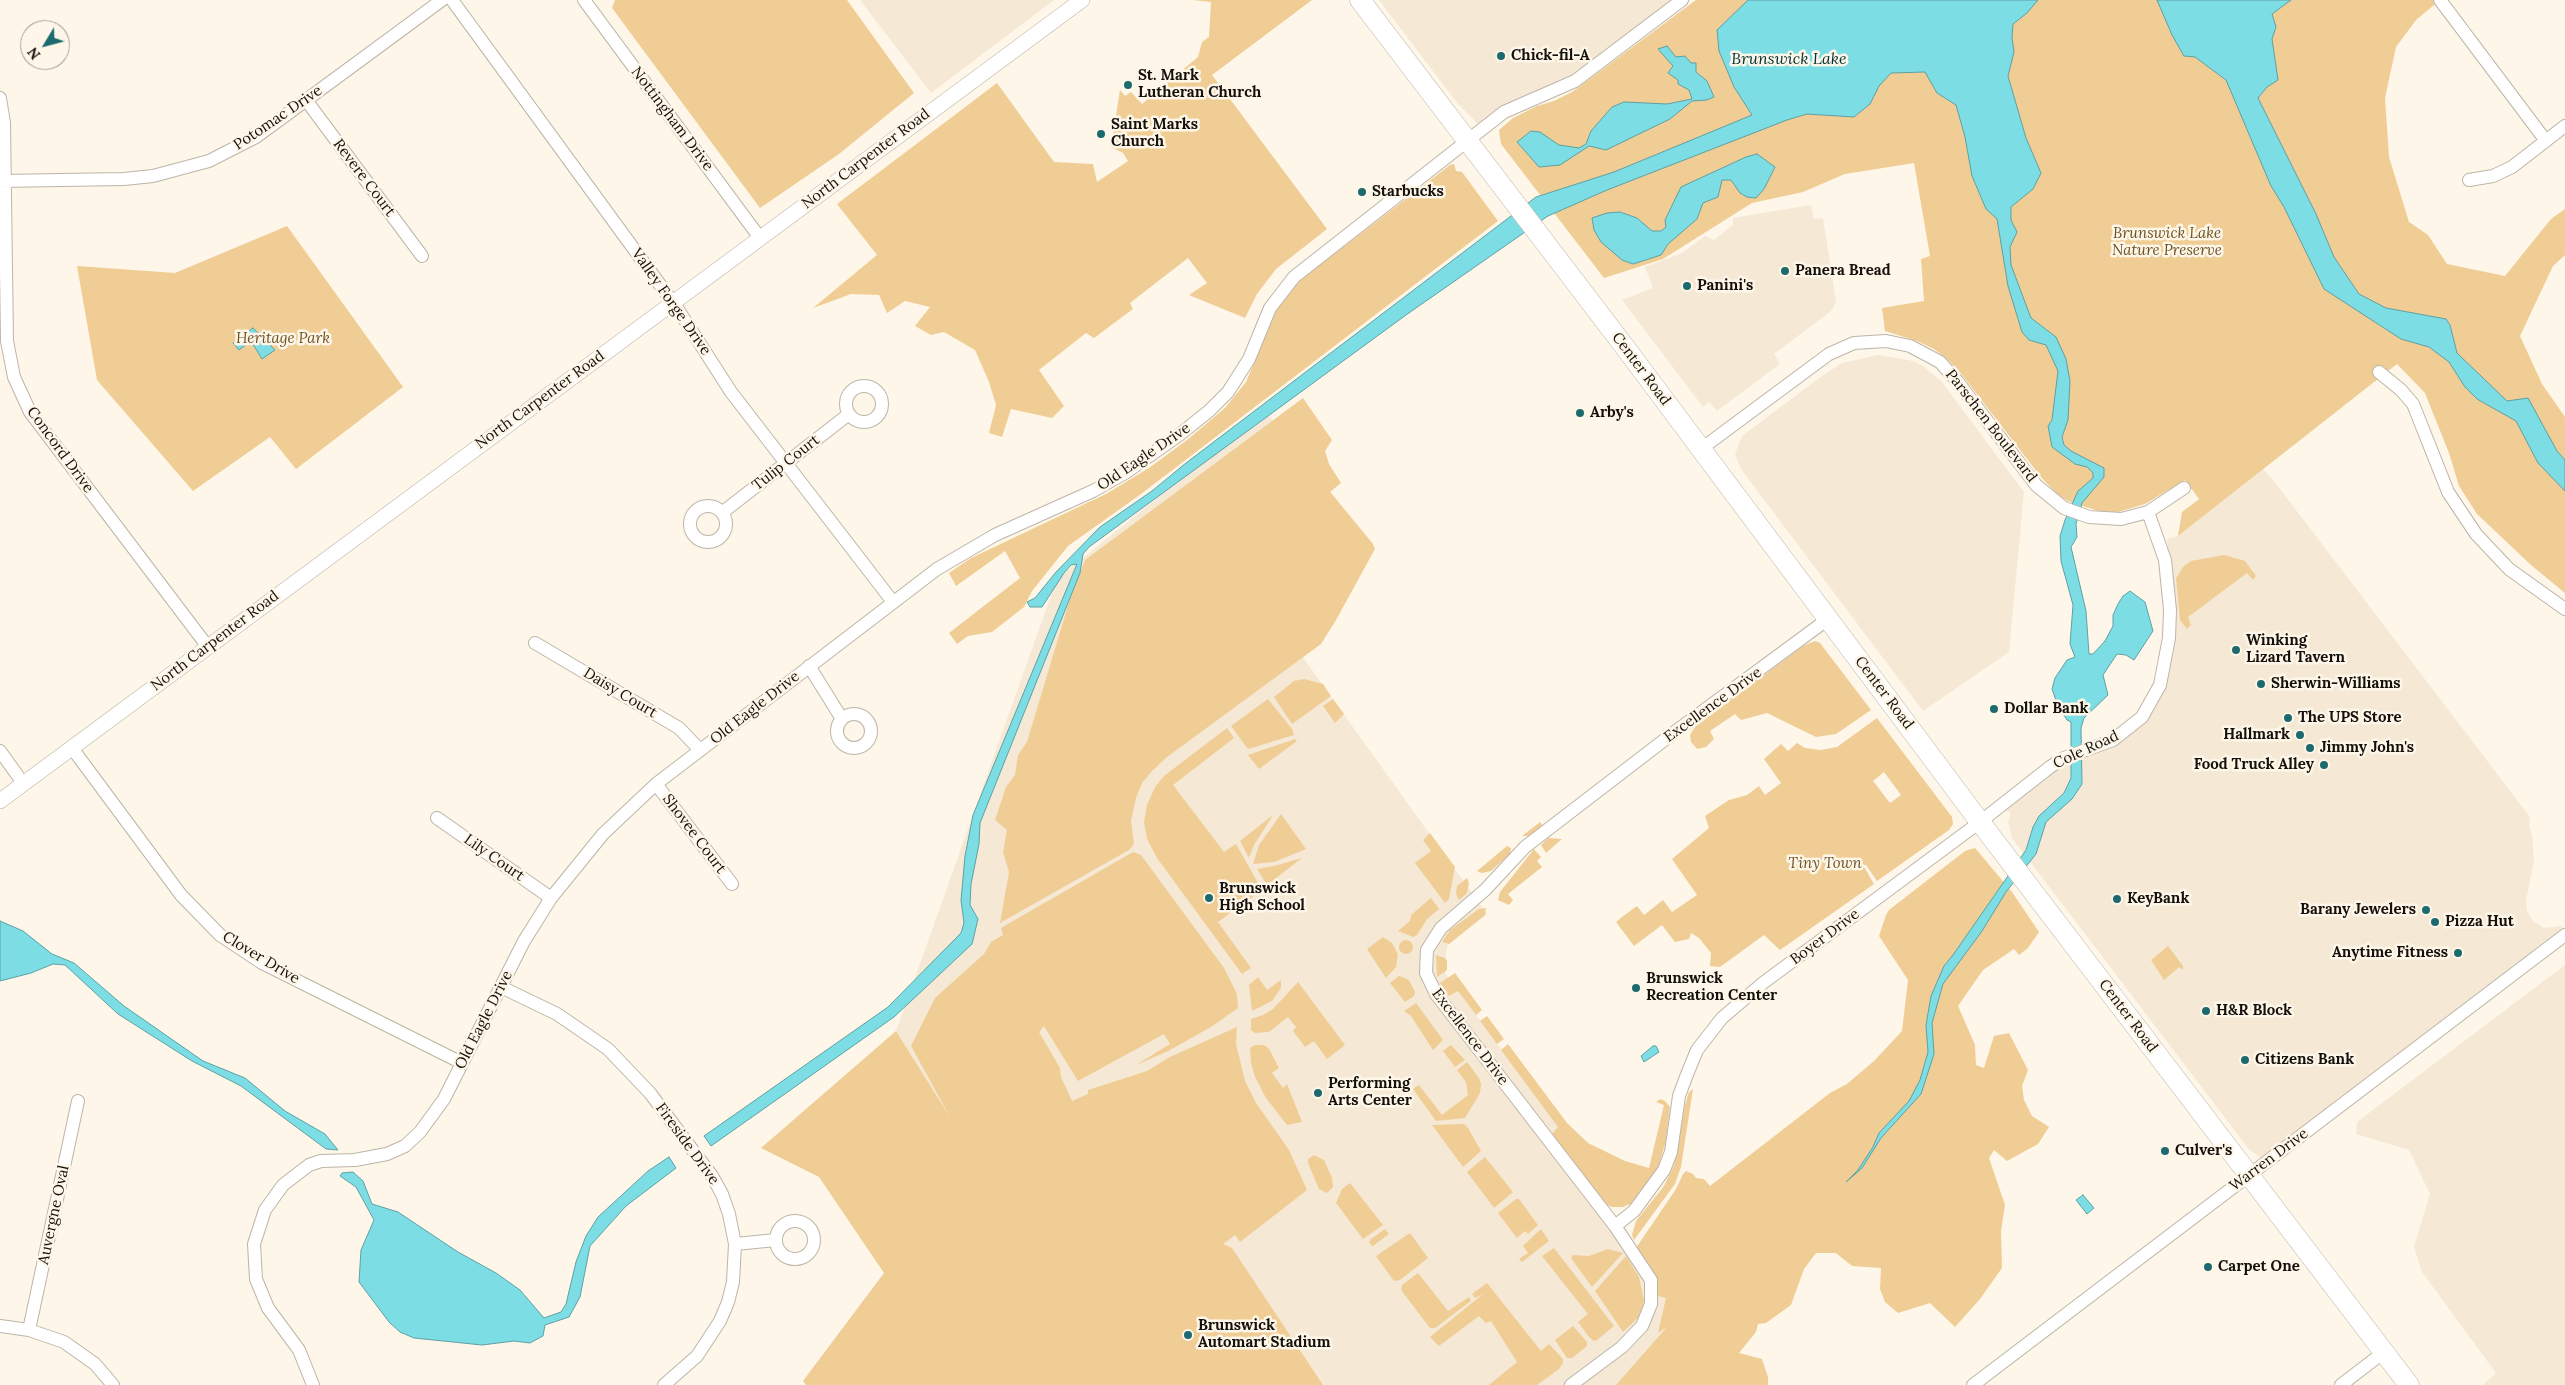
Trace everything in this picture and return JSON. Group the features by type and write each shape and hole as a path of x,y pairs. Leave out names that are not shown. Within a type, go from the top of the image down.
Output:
{"main road":[{"name":"Center Road","path":"1360,0 1701,449 1980,822 2409,1385"}],"street":[{"name":"Potomac Drive","path":"2,181 124,179 181,170 231,151 256,137 442,0"},
{"name":"Valley Forge Drive","path":"452,0 672,302 705,349 731,392 893,602"},
{"name":"Nottingham Drive","path":"584,0 760,238"},
{"name":"North Carpenter Road","path":"0,801 1082,0"},
{"name":"Old Eagle Drive","path":"313,1385 299,1350 268,1308 256,1279 254,1244 265,1210 283,1185 309,1166 333,1160 370,1158 404,1146 434,1115 524,940 551,898 603,834 656,784 893,602 966,551 996,535 1077,499 1125,473 1209,411 1228,392 1241,375 1270,308 1294,278 1504,112 1575,81 1682,0"},
{"path":"2440,0 2546,141"},
{"name":"Concord Drive","path":"0,98 4,123 2,181 8,341 14,377 30,412 208,648"},
{"name":"Revere Court","path":"306,100 422,256"},
{"path":"2469,180 2503,172 2565,126"},
{"name":"Parschen Boulevard","path":"1701,449 1829,354 1854,343 1886,340 1922,351 1946,367 2036,485 2058,504 2077,514 2102,519 2121,519 2148,512 2184,488"},
{"path":"2379,372 2396,384 2413,404 2448,492 2476,534 2509,569 2565,609"},
{"name":"Tulip Court","path":"723,512 849,414"},
{"name":"Cole Road","path":"1980,822 2050,767 2076,754 2113,740 2128,730 2152,702 2160,685 2169,638 2169,586 2165,560 2148,512"},
{"name":"Excellence Drive","path":"1571,1385 1635,1335 1642,1326 1651,1304 1651,1280 1615,1226 1436,994 1426,972 1427,950 1441,928 1498,878 1525,847 1676,731 1828,619"},
{"name":"Daisy Court","path":"535,643 678,728 700,750"},
{"path":"809,666 842,719"},
{"name":"Clover Drive","path":"72,748 181,895 220,935 262,963 462,1063"},
{"path":"0,751 24,783"},
{"name":"Shovee Court","path":"656,784 732,884"},
{"name":"Lily Court","path":"437,818 551,898"},
{"name":"Boyer Drive","path":"1615,1226 1649,1193 1664,1170 1671,1152 1680,1096 1686,1077 1697,1050 1714,1027 1763,983 1980,822"},
{"name":"Warren Drive","path":"1973,1385 2565,934"},
{"name":"Fireside Drive","path":"500,987 557,1014 583,1030 630,1070 712,1176 729,1214 735,1244 733,1282 720,1321 698,1356 678,1381 664,1385"},
{"name":"Auvergne Oval","path":"29,1330 78,1101"},
{"path":"735,1244 776,1240"},
{"path":"0,1326 29,1330 64,1342 81,1353 114,1385"},
{"path":"2341,1385 2384,1352"}],"shaded area":[{"path":"860,0 1054,0 931,93"},
{"path":"1379,0 1681,0 1575,81 1483,129 1458,104"},
{"path":"1811,205 1814,219 1823,218 1836,302 1831,311 1774,354 1780,364 1717,411 1709,402 1703,407 1622,300 1653,288 1645,267 1682,253 1705,236 1714,240 1733,225 1733,218"},
{"path":"1878,355 1913,361 1923,366 1942,382 2024,492 2009,652 1923,711 1741,469 1735,454 1742,436 1822,376 1842,363"},
{"name":"Brunswick High School","path":"1265,411 1373,544 1302,656 1487,914 1447,946 1445,973 1559,1127 1551,1135 1687,1315 1618,1385 1031,1385 1028,1380 1012,1218 896,1031 1057,579"},
{"path":"2263,469 2530,817 2529,825 2532,835 2534,861 2526,901 2527,911 2533,921 2544,928 2561,926 2565,930 2266,1163 2248,1148 2012,838 2008,822 2011,813 1999,807 2050,767 2098,747 2152,702 2176,606 2167,539 2178,536"},
{"path":"2565,965 2565,1385 2483,1385 2496,1373 2422,1272 2414,1247 2430,1194 2409,1150 2356,1134 2357,1122"}],"green space":[{"path":"615,0 847,0 914,93 839,154 760,208 612,8"},
{"path":"1193,0 1312,0 1212,75 1327,229 1276,269 1257,294 1245,318 1189,295 1207,283 1188,258 1130,303 1133,309 1094,338 1086,333 1039,370 1064,406 1052,418 1011,409 1002,437 989,433 996,405 989,382 975,350 944,332 931,335 915,326 930,307 905,301 887,313 879,295 851,294 813,308 877,255 837,204 997,83 1054,162 1093,164 1097,182 1128,161 1123,153 1111,147 1120,90 1125,96 1131,92 1142,104 1198,57 1202,42 1209,37 1211,2"},
{"name":"Brunswick Lake Nature Preserve","path":"1696,0 2440,0 2416,20 2396,47 2385,98 2389,157 2409,222 2428,235 2447,264 2505,276 2551,219 2565,209 2565,255 2553,266 2520,336 2542,384 2565,417 2565,593 2531,565 2477,514 2459,486 2449,453 2425,393 2397,364 2178,536 2182,512 2199,499 2185,480 2145,504 2118,512 2099,511 2070,502 2058,495 2041,477 1959,371 1948,360 1934,349 1917,341 1885,331 1882,308 1924,301 1921,259 1930,256 1914,163 1845,174 1803,192 1752,203 1663,259 1604,278 1501,144 1499,130 1513,118 1572,92"},
{"path":"1454,164 1456,171 1462,172 1498,221 1141,494 1068,546 1032,591 1024,607 992,632 968,636 957,644 949,633 1020,578 1005,551 956,586 949,573 971,558 1106,494 1149,468 1187,440 1225,408 1246,382 1261,347 1268,323 1283,299 1299,281 1450,165"},
{"name":"Heritage Park","path":"287,226 403,387 296,469 270,437 193,491 97,380 77,266 175,273"},
{"path":"1303,398 1332,440 1325,451 1329,464 1341,483 1330,492 1373,544 1375,549 1336,620 1321,644 1167,757 1152,771 1142,783 1136,798 1131,821 1134,844 1129,850 1000,923 1009,872 1003,852 1007,830 995,820 1006,787 1015,775 1018,755 1027,742 1069,602 1085,560"},
{"path":"2224,555 2245,561 2256,576 2253,580 2247,573 2188,617 2191,625 2187,629 2180,620 2176,578 2183,567 2191,561"},
{"path":"1815,641 1820,643 1871,710 1836,734 1816,737 1767,713 1741,720 1735,714 1710,731 1714,739 1706,747 1697,749 1691,742 1690,735 1695,727 1803,646"},
{"path":"1304,679 1323,684 1331,696 1292,724 1274,697 1294,681"},
{"path":"1268,699 1292,729 1294,735 1248,749 1231,726"},
{"path":"1333,699 1344,714 1335,723 1323,706"},
{"name":"Tiny Town","path":"1877,718 1952,817 1953,824 1949,830 1877,881 1866,865 1863,865 1874,884 1780,950 1764,935 1720,967 1710,966 1711,953 1699,938 1691,933 1689,939 1675,942 1662,925 1634,946 1616,922 1622,917 1637,906 1644,915 1663,900 1672,912 1697,895 1672,859 1709,828 1705,816 1729,800 1747,795 1759,786 1765,795 1781,783 1764,759 1781,744 1788,751 1797,743 1805,748 1821,750 1837,747","holes":["1884,772 1901,795 1890,803 1873,781"]},
{"path":"1227,728 1234,738 1173,785 1224,852 1236,844 1262,890 1218,922 1251,968 1242,974 1157,858 1147,839 1144,822 1147,805 1155,787 1164,776"},
{"path":"1295,739 1297,741 1259,769 1248,755"},
{"path":"1281,814 1306,849 1274,862 1253,864 1259,845"},
{"path":"1273,815 1254,845 1249,858 1240,841"},
{"path":"1540,822 1543,826 1530,836 1522,836"},
{"path":"1430,833 1455,867 1449,899 1445,903 1415,863 1431,851 1423,840"},
{"path":"1548,838 1562,839 1546,853 1541,845"},
{"path":"1507,846 1511,848 1510,854 1491,871 1482,873 1477,871"},
{"path":"1975,848 2012,892 2039,932 2028,948 2019,955 2014,949 1983,970 1958,1006 1975,1045 1976,1065 1984,1068 1994,1036 2009,1033 2028,1070 2022,1086 2024,1100 2032,1116 2049,1127 2038,1144 2007,1161 1994,1150 1989,1158 2005,1205 2001,1231 2002,1268 1980,1299 1955,1327 1930,1303 1898,1313 1885,1302 1880,1289 1881,1268 1852,1266 1836,1253 1816,1253 1804,1269 1791,1305 1766,1323 1758,1324 1756,1332 1739,1353 1762,1359 1768,1377 1768,1385 1616,1385 1667,1327 1658,1333 1666,1298 1658,1296 1652,1269 1636,1248 1676,1189 1683,1174 1686,1171 1693,1174 1696,1178 1704,1179 1710,1186 1830,1093 1847,1084 1874,1061 1902,1031 1908,980 1879,936 1886,915 1889,910 1965,851"},
{"path":"1534,849 1541,857 1537,861 1542,867 1508,894 1513,900 1509,905 1498,900 1500,892"},
{"path":"1133,852 1141,855 1224,968 1237,994 1238,1008 1211,1027 1168,1051 1136,1065 1170,1044 1164,1034 1078,1081 1044,1026 1039,1032 1060,1068 1061,1077 1072,1101 1088,1094 1088,1090 1147,1071 1170,1057 1237,1027 1236,1044 1245,1081 1256,1103 1289,1150 1307,1190 1240,1242 1235,1235 1223,1244 1232,1248 1323,1385 806,1385 803,1381 884,1273 819,1177 761,1148 896,1031 950,1117 911,1046 935,998 984,954 991,942 1003,935 1001,928"},
{"path":"1302,858 1267,885 1257,869 1274,866"},
{"path":"1467,878 1469,883 1467,893 1459,900 1456,894 1457,886"},
{"path":"1431,898 1439,909 1427,919 1417,935 1413,937 1398,931 1410,921 1411,915"},
{"path":"1486,908 1485,915 1449,944 1442,942 1450,930 1479,909"},
{"path":"1383,937 1392,943 1398,954 1396,967 1386,978 1367,949"},
{"path":"1406,940 1411,942 1413,947 1411,952 1406,954 1401,952 1399,947 1401,942"},
{"path":"2168,946 2183,966 2183,970 2179,967 2164,980 2151,960"},
{"path":"1436,955 1445,958 1447,961 1447,970 1437,977"},
{"path":"1455,973 1482,1010 1476,1015 1458,991 1449,996 1440,983"},
{"path":"1399,976 1409,980 1415,992 1414,996 1405,1002 1390,983"},
{"path":"1258,977 1267,990 1281,980 1281,988 1272,1001 1252,1011 1249,985"},
{"path":"1298,982 1345,1045 1327,1059 1314,1041 1305,1047 1293,1031 1296,1027 1288,1017 1269,1032 1255,1033 1251,1030 1251,1019 1273,1009"},
{"path":"1416,1003 1443,1040 1433,1050 1411,1016 1404,1011"},
{"path":"1487,1016 1504,1039 1497,1044 1480,1021"},
{"path":"1508,1044 1567,1123 1588,1143 1625,1161 1649,1168 1664,1105 1656,1102 1660,1099 1665,1101 1670,1107 1666,1141 1659,1165 1652,1180 1635,1202 1623,1207 1611,1207 1601,1201 1551,1135 1558,1127 1501,1050"},
{"path":"1255,1045 1264,1045 1269,1049 1279,1068 1272,1073 1283,1088 1287,1084 1302,1122 1287,1125 1266,1098 1255,1077 1251,1063 1250,1048"},
{"path":"1451,1045 1465,1060 1455,1067 1443,1051"},
{"path":"1467,1062 1479,1078 1481,1084 1480,1093 1465,1118 1436,1121 1413,1089 1419,1085 1442,1115 1468,1095 1466,1082 1457,1070"},
{"path":"1693,1089 1681,1167 1675,1184 1634,1240 1632,1235 1636,1221 1664,1186 1674,1165 1685,1105 1689,1092"},
{"path":"1464,1124 1481,1151 1463,1167 1432,1125"},
{"path":"1314,1155 1324,1160 1332,1178 1333,1187 1327,1193 1319,1189 1308,1163 1308,1159"},
{"path":"1485,1157 1513,1192 1494,1208 1467,1172"},
{"path":"1350,1183 1383,1225 1363,1239 1336,1203 1342,1189"},
{"path":"1516,1199 1519,1199 1538,1225 1528,1234 1525,1231 1517,1238 1498,1213"},
{"path":"1385,1229 1389,1234 1373,1246 1371,1245 1369,1242 1371,1239"},
{"path":"1541,1229 1549,1241 1522,1262 1519,1259 1528,1253 1523,1246"},
{"path":"1410,1233 1428,1258 1400,1280 1394,1281 1376,1256"},
{"path":"1554,1248 1614,1326 1597,1340 1594,1341 1589,1337 1578,1322 1588,1314 1542,1256"},
{"path":"1608,1249 1623,1253 1592,1287 1571,1258 1573,1255 1589,1256"},
{"path":"1626,1256 1639,1277 1644,1301 1640,1316 1623,1332 1595,1291"},
{"path":"1418,1273 1448,1311 1469,1297 1471,1301 1435,1328 1430,1328 1401,1290 1402,1285"},
{"path":"1487,1283 1541,1351 1549,1344 1563,1359 1559,1369 1537,1385 1489,1385 1517,1362 1491,1321 1486,1323 1479,1316 1439,1346 1430,1337 1483,1294 1475,1298 1472,1294"},
{"path":"1573,1326 1587,1342 1587,1346 1572,1358 1567,1358 1555,1340"}],"water":[{"name":"Brunswick Lake","path":"1748,0 2038,0 2027,13 2013,24 2014,52 2008,76 2026,138 2041,173 2033,189 2011,207 2011,220 2017,232 2010,247 2011,265 2031,318 2056,337 2066,359 2070,381 2068,420 2062,437 2064,445 2071,451 2104,468 2104,477 2082,503 2076,524 2077,537 2071,547 2086,611 2089,654 2093,654 2105,641 2113,626 2113,615 2118,604 2123,596 2130,591 2145,602 2153,631 2134,660 2126,655 2117,654 2103,675 2108,695 2084,718 2081,728 2082,784 2072,799 2046,822 2036,854 2006,892 1982,931 1943,984 1932,1023 1934,1054 1921,1094 1881,1138 1862,1168 1846,1182 1858,1170 1873,1147 1879,1133 1909,1101 1920,1080 1928,1052 1926,1025 1931,996 1944,966 2026,850 2033,827 2039,816 2064,793 2071,778 2071,722 2067,720 2058,706 2052,689 2055,678 2067,660 2075,657 2070,644 2073,605 2061,561 2060,536 2078,491 2093,478 2093,473 2087,467 2075,464 2052,447 2048,426 2052,420 2058,371 2046,345 2029,340 2022,332 2008,286 1997,219 1986,209 1972,176 1965,137 1956,105 1937,93 1925,72 1891,73 1879,86 1870,104 1854,117 1807,114 1787,120 1607,190 1548,216 1406,315 1089,547 1083,554 1080,573 980,823 979,844 971,884 970,905 978,919 972,944 894,1017 711,1146 704,1136 888,1007 961,933 964,923 961,900 965,856 973,815 1077,564 1071,565 1064,573 1042,607 1030,607 1027,602 1035,598 1056,572 1100,527 1152,491 1186,463 1536,197 1614,172 1752,115 1734,87 1719,51 1717,30"},
{"path":"2157,0 2291,0 2272,14 2276,27 2272,39 2278,80 2267,87 2258,98 2316,214 2334,257 2359,294 2386,308 2446,319 2450,325 2457,353 2507,401 2528,398 2557,451 2565,460 2565,491 2538,463 2516,421 2477,399 2465,387 2449,362 2429,347 2401,339 2324,289 2284,207 2271,186 2226,80 2195,57 2184,56 2172,35"},
{"path":"1667,46 1676,57 1685,56 1691,63 1696,63 1696,72 1707,81 1714,97 1707,100 1692,101 1670,119 1606,150 1589,146 1560,165 1539,167 1517,142 1531,131 1540,132 1559,145 1579,148 1586,144 1591,131 1612,107 1624,102 1667,104 1692,99 1689,90 1678,84 1678,80 1668,73 1673,66 1658,49"},
{"path":"1757,154 1775,167 1764,189 1756,198 1747,197 1740,193 1731,180 1722,180 1718,197 1703,203 1697,219 1668,244 1661,255 1633,264 1622,260 1601,242 1594,230 1592,218 1607,213 1620,212 1637,218 1652,231 1661,231 1666,227 1665,220 1681,187 1746,157"},
{"path":"253,328 275,350 262,359 251,341 239,350 233,343"},
{"path":"0,921 23,931 52,954 74,963 124,1006 203,1061 245,1078 285,1111 325,1134 338,1150 326,1149 241,1086 192,1061 118,1014 65,965 53,964 31,973 0,981"},
{"path":"1653,1046 1656,1046 1659,1052 1644,1062 1641,1056"},
{"path":"669,1157 676,1168 626,1206 590,1246 580,1297 569,1317 545,1325 543,1336 530,1343 514,1341 482,1345 414,1338 400,1332 389,1322 359,1282 361,1250 374,1220 356,1187 340,1176 342,1173 353,1172 363,1181 372,1204 398,1212 520,1290 544,1318 561,1312 566,1304 576,1262 586,1236 598,1217 648,1171"},
{"path":"2083,1195 2094,1208 2087,1214 2076,1200"}],"place":[{"name":"Chick-fil-A","path":"1501,56"},
{"name":"St. Mark Lutheran Church","path":"1128,85"},
{"name":"Saint Marks Church","path":"1101,134"},
{"name":"Starbucks","path":"1362,192"},
{"name":"Panera Bread","path":"1785,271"},
{"name":"Panini's","path":"1687,286"},
{"name":"Arby's","path":"1580,413"},
{"name":"Winking Lizard Tavern","path":"2236,650"},
{"name":"Sherwin-Williams","path":"2261,684"},
{"name":"Dollar Bank","path":"1994,709"},
{"name":"The UPS Store","path":"2288,718"},
{"name":"Hallmark","path":"2300,735"},
{"name":"Jimmy John's","path":"2310,748"},
{"name":"Food Truck Alley","path":"2324,765"},
{"name":"Brunswick High School","path":"1209,898"},
{"name":"KeyBank","path":"2117,899"},
{"name":"Barany Jewelers","path":"2426,910"},
{"name":"Pizza Hut","path":"2435,922"},
{"name":"Anytime Fitness","path":"2458,953"},
{"name":"Brunswick Recreation Center","path":"1636,988"},
{"name":"H&R Block","path":"2206,1011"},
{"name":"Citizens Bank","path":"2245,1060"},
{"name":"Performing Arts Center","path":"1318,1093"},
{"name":"Culver's","path":"2165,1151"},
{"name":"Carpet One","path":"2208,1267"},
{"name":"Brunswick Automart Stadium","path":"1188,1335"}]}
